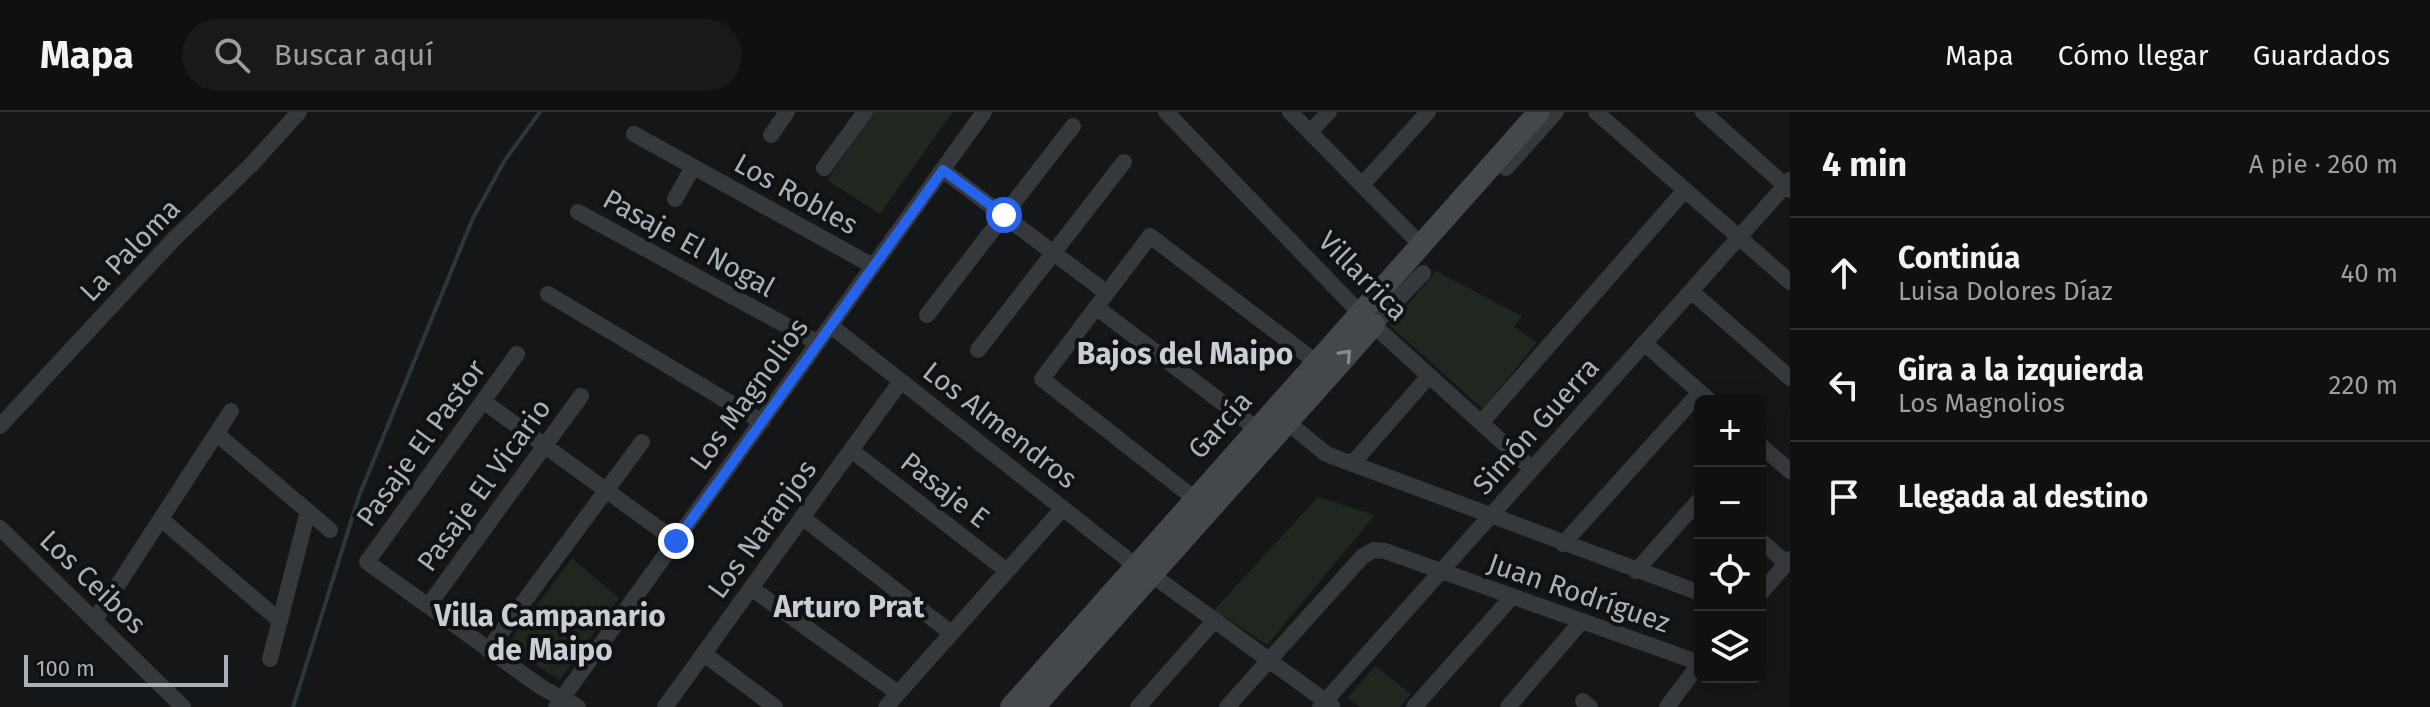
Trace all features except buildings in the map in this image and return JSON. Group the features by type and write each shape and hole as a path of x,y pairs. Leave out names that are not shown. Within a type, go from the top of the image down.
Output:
{"street":[{"name":"La Paloma","path":"0,426 174,239 250,166 299,112"},
{"path":"771,135 787,112"},
{"path":"824,168 865,112"},
{"name":"Los Magnolios","path":"560,702 984,112"},
{"name":"Villarrica","path":"1166,112 1367,319 1532,469"},
{"path":"1290,112 1421,245"},
{"path":"1310,132 1329,112"},
{"path":"1362,185 1428,112"},
{"name":"García","path":"1011,707 1286,421 1421,245 1539,112"},
{"path":"1506,168 1556,112"},
{"path":"1596,112 1790,282"},
{"path":"1703,112 1788,185"},
{"path":"927,315 1073,126"},
{"name":"Los Robles","path":"634,134 873,266"},
{"path":"978,350 1124,162"},
{"name":"Los Robles","path":"675,199 693,167"},
{"path":"943,170 1107,293"},
{"name":"Simón Guerra","path":"1326,705 1532,469 1788,185"},
{"path":"1481,423 1685,190"},
{"name":"Pasaje El Nogal","path":"578,212 818,343"},
{"path":"1195,499 1042,379 1150,236 1316,362"},
{"name":"García","path":"1034,707 1144,570 1195,499 1316,362 1423,273"},
{"path":"1691,291 1790,378"},
{"path":"548,294 762,422"},
{"path":"1096,307 1257,429"},
{"name":"Los Almendros","path":"831,326 1063,508 1326,705"},
{"path":"1644,343 1703,395"},
{"name":"Pasaje El Pastor","path":"428,606 367,562 517,354"},
{"path":"1352,464 1429,376"},
{"name":"Los Naranjos","path":"665,707 901,381"},
{"name":"Pasaje El Vicario","path":"428,606 581,396"},
{"path":"483,401 676,541"},
{"path":"1563,544 1694,408"},
{"path":"95,620 231,411"},
{"path":"1286,421 1314,447 1352,464 1694,591"},
{"path":"217,434 330,530"},
{"path":"488,650 642,442"},
{"name":"Pasaje E","path":"851,450 1007,571"},
{"path":"1766,450 1790,471"},
{"path":"1636,571 1694,506"},
{"path":"886,707 1063,508"},
{"path":"270,659 308,511"},
{"path":"802,517 951,633"},
{"path":"161,519 280,621"},
{"name":"Los Ceibos","path":"0,528 183,707"},
{"path":"1766,544 1788,561 1766,587"},
{"name":"Juan Rodríguez","path":"1269,660 1368,552 1385,551 1694,661"},
{"path":"751,588 898,693"},
{"path":"1414,707 1512,597"},
{"path":"428,606 560,702 578,707"},
{"path":"1138,707 1215,620"},
{"path":"1508,707 1581,622"},
{"path":"704,654 775,707"},
{"path":"1227,707 1269,660"},
{"path":"1667,707 1694,671"}],"shaded area":[{"path":"874,112 953,112 880,214 827,180"},
{"path":"1436,271 1522,316 1514,327 1537,342 1483,409 1390,326"},
{"path":"1318,497 1375,515 1267,645 1214,610"},
{"path":"572,558 619,598 560,680 506,646"},
{"path":"1375,666 1411,694 1400,707 1361,707 1347,698"}],"waterway":[{"path":"293,707 359,496 473,218 505,160 540,112"}],"district":[{"name":"Bajos del Maipo","path":"1185,354"},
{"name":"Arturo Prat","path":"849,607"},
{"name":"Villa Campanario de Maipo","path":"550,633"}],"route":[{"path":"676,541 943,170 1004,215"}]}
